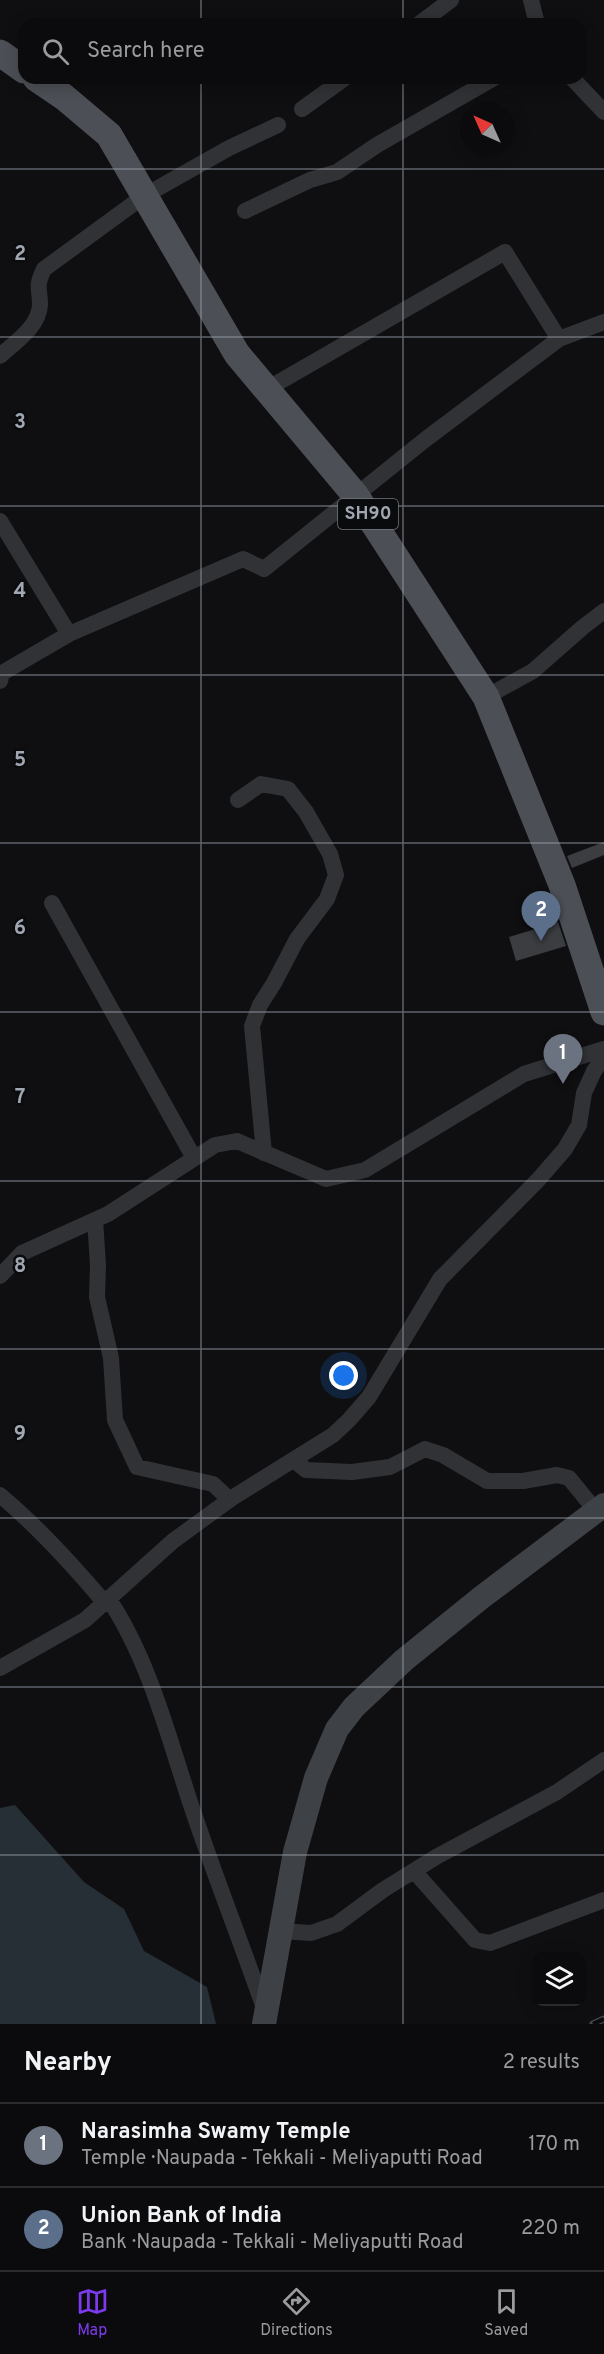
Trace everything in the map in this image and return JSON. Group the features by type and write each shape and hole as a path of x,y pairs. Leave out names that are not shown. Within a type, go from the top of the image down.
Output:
{"main road":[{"path":"0,53 18,65"},
{"name":"SH90","path":"45,84 109,135 237,354 356,495 486,698 562,885 604,1012"},
{"path":"265,2019 295,1852 316,1778 337,1729 354,1707 404,1660 600,1508"}],"street":[{"path":"427,18 452,0"},
{"path":"531,0 536,18"},
{"path":"302,109 337,84"},
{"path":"245,211 310,180 337,172 377,145 484,84"},
{"path":"578,84 604,112"},
{"path":"0,356 34,324 40,307 37,285 44,270 144,196 229,148 278,125"},
{"path":"267,389 505,252 559,339"},
{"path":"1,676 69,634 243,559 264,569 426,439 559,339 604,322"},
{"path":"0,521 69,634"},
{"path":"486,698 533,671 604,611"},
{"path":"238,800 261,784 288,789 306,812 330,854 336,875 327,899 297,939 274,984 260,1005 252,1026 264,1153"},
{"path":"52,903 194,1158"},
{"path":"0,1276 22,1253 108,1214 215,1145 237,1141 326,1179 365,1170 524,1074 604,1049"},
{"path":"0,1668 85,1620 173,1541 230,1500 333,1435 349,1420 369,1397 440,1279 538,1180 565,1149 579,1125 584,1093 594,1071 604,1057"},
{"path":"95,1220 98,1265 97,1297 111,1358 115,1420 137,1467 213,1484 230,1500"},
{"path":"294,1460 306,1470 352,1472 390,1467 425,1449 443,1455 487,1481 532,1480 557,1475 569,1478 600,1508"},
{"path":"0,1495 24,1515 106,1600 132,1639 155,1698 265,2019"},
{"path":"280,1931 311,1933 337,1924 414,1870 557,1792 604,1760"},
{"path":"414,1870 475,1940 490,1943 604,1900"}],"shaded area":[{"path":"15,1805 84,1882 124,1909 144,1951 207,1987 216,2024 0,2024 0,1808"}],"building":[{"path":"604,842 604,855 572,868 567,856"},
{"path":"558,922 566,946 516,961 509,937"}],"railway":[{"path":"593,2024 604,2019"}],"place":[{"name":"Union Bank of India","path":"541,941"},
{"name":"Narasimha Swamy Temple","path":"563,1084"}]}
